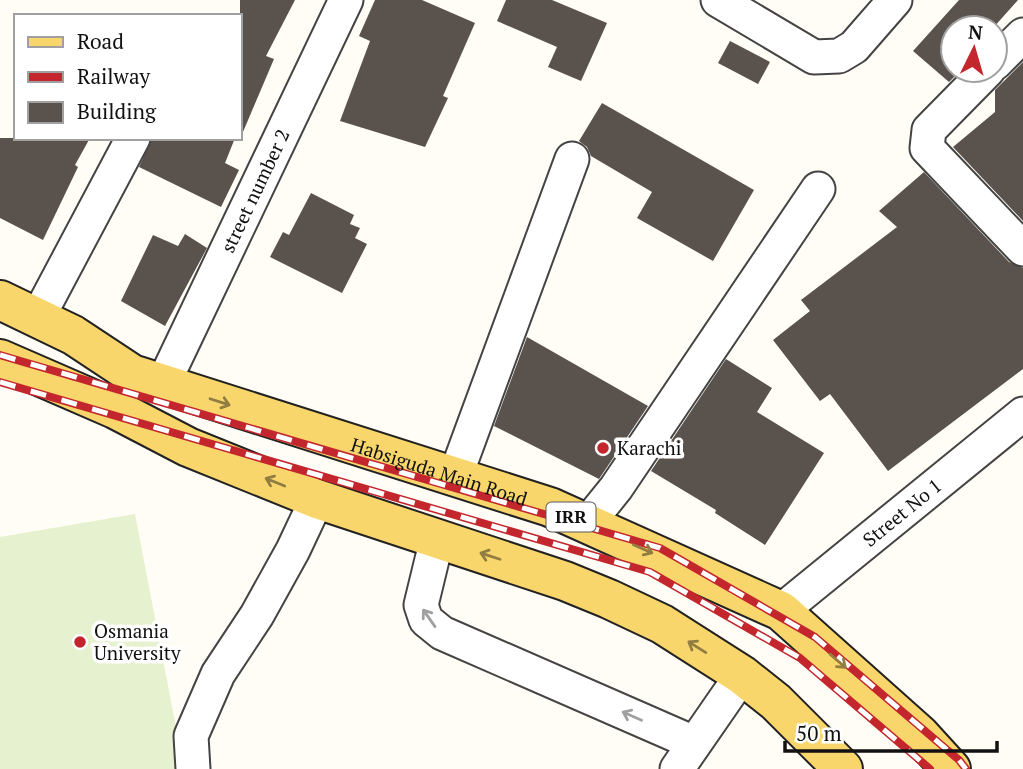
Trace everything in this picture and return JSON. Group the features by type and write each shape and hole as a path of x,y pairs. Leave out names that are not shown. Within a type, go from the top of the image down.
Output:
{"main road":[{"path":"0,300 13,350 115,409 188,447 317,499 565,581 609,598 662,624 741,674 776,702 843,769"},
{"name":"IRR","path":"13,350 148,379"},
{"name":"Habsiguda Main Road","path":"148,379 550,507 781,611 920,735 951,769"}],"street":[{"name":"street number 2","path":"148,379 346,0"},
{"path":"718,0 814,57 839,56 854,47 895,0"},
{"path":"1009,49 1023,35"},
{"path":"974,84 929,130 927,148 1023,249"},
{"path":"13,350 132,140"},
{"path":"456,477 572,159"},
{"path":"587,524 616,488 818,190"},
{"name":"Street No 1","path":"781,611 1023,414"},
{"path":"193,769 191,736 218,674 257,615 293,550 317,499"},
{"path":"438,539 421,605 426,620 442,633 686,756 741,674"}],"green space":[{"name":"Osmania University","path":"135,514 184,769 0,769 0,537"}],"building":[{"path":"240,0 295,0 266,56 274,59 242,134 242,14"},
{"path":"375,0 422,0 475,23 443,96 448,98 425,147 340,121 370,41 359,36"},
{"path":"506,0 552,0 607,23 581,81 548,67 557,47 497,21"},
{"path":"959,0 1018,0 1006,14 946,14"},
{"path":"939,22 939,73 913,51"},
{"path":"730,41 770,62 758,84 718,63"},
{"path":"1023,62 1023,221 953,147 995,112 995,90 1001,84 1009,84 1009,76"},
{"path":"602,103 754,190 713,261 637,218 652,192 591,156 587,147 579,141"},
{"path":"0,138 89,140 75,165 78,167 43,240 0,218"},
{"path":"151,140 234,140 225,163 239,170 221,207 139,167"},
{"path":"924,172 1009,262 1023,268 1023,369 888,471 830,394 820,401 773,340 810,311 801,300 897,227 879,211"},
{"path":"311,193 354,215 350,224 360,228 355,238 367,244 342,293 270,257 283,232 289,235"},
{"path":"185,234 207,248 165,326 121,301 153,235 178,246"},
{"path":"527,337 648,406 599,479 494,426"},
{"path":"726,359 772,388 757,412 824,453 765,545 715,513 716,510 651,471"}],"railway":[{"path":"0,355 660,548 815,637 959,760 966,769"},
{"path":"0,382 650,572 800,658 930,769"}],"place":[{"name":"Karachi","path":"603,448"},
{"name":"Osmania University","path":"80,642"}]}
